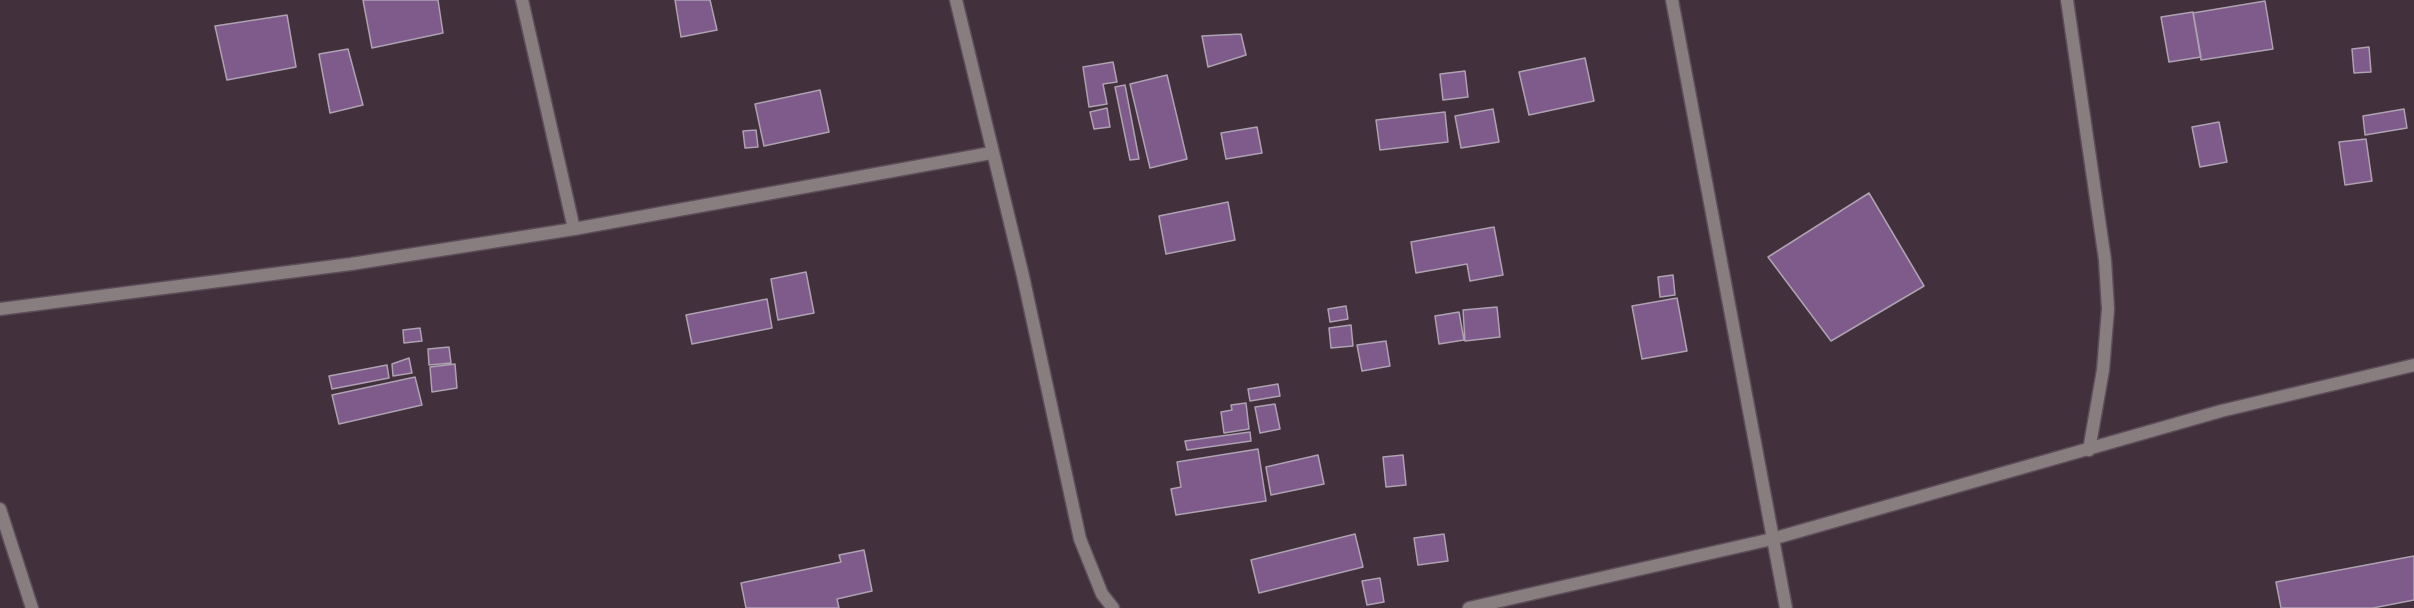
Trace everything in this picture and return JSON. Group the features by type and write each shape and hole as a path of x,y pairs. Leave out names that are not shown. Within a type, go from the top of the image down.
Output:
{"street":[{"path":"522,0 574,229"},
{"path":"956,0 991,153 1023,276 1080,538 1102,594 1113,608"},
{"path":"1672,0 1786,608"},
{"path":"2067,0 2105,260 2107,289 2103,370 2089,450"},
{"path":"0,309 351,264 574,229 991,153"},
{"path":"1469,608 1772,539 2221,411 2414,365"},
{"path":"0,509 32,608"}],"building":[{"path":"363,0 438,0 443,33 372,48"},
{"path":"675,0 710,0 717,30 681,37"},
{"path":"2265,1 2273,49 2201,60 2193,13"},
{"path":"2193,12 2201,57 2169,62 2161,17"},
{"path":"287,15 296,67 227,80 215,26"},
{"path":"1241,34 1246,55 1208,67 1202,36"},
{"path":"2369,47 2371,72 2354,73 2352,49"},
{"path":"348,49 363,105 330,113 319,54"},
{"path":"1585,58 1594,101 1529,115 1519,72"},
{"path":"1113,62 1117,82 1103,84 1107,104 1089,107 1083,67"},
{"path":"1465,71 1468,97 1443,100 1440,74"},
{"path":"1167,75 1187,159 1150,168 1130,84"},
{"path":"1125,85 1139,159 1130,160 1115,87"},
{"path":"820,90 829,132 764,146 755,104"},
{"path":"1107,108 1110,127 1094,129 1090,112"},
{"path":"1493,109 1499,142 1461,148 1455,116"},
{"path":"2404,109 2407,128 2365,135 2363,116"},
{"path":"1445,112 1448,142 1380,150 1376,120"},
{"path":"2219,122 2227,162 2200,167 2192,127"},
{"path":"1257,127 1262,153 1226,159 1221,133"},
{"path":"756,130 758,147 745,148 743,131"},
{"path":"2366,139 2372,181 2345,185 2339,142"},
{"path":"1869,193 1924,286 1831,341 1768,257"},
{"path":"1228,202 1235,240 1166,254 1159,216"},
{"path":"1494,227 1503,275 1470,281 1467,264 1416,273 1411,242"},
{"path":"806,272 814,313 778,320 771,279"},
{"path":"1673,275 1675,295 1660,297 1658,277"},
{"path":"1677,298 1687,351 1642,359 1632,306"},
{"path":"767,299 772,328 692,344 686,315"},
{"path":"1346,306 1348,319 1330,322 1328,309"},
{"path":"1497,307 1500,337 1465,341 1463,310"},
{"path":"1459,312 1464,340 1439,344 1435,316"},
{"path":"1351,325 1353,346 1331,348 1329,328"},
{"path":"420,328 422,341 404,343 403,330"},
{"path":"1386,341 1390,366 1362,371 1357,345"},
{"path":"449,347 451,363 429,365 428,349"},
{"path":"409,358 412,373 393,376 392,364"},
{"path":"455,364 457,388 432,392 430,367"},
{"path":"387,365 389,378 332,389 329,376"},
{"path":"415,377 422,405 339,424 332,395"},
{"path":"1278,384 1280,396 1250,401 1248,389"},
{"path":"1246,403 1249,429 1224,433 1221,412 1232,410 1231,405"},
{"path":"1275,404 1280,429 1260,433 1255,407"},
{"path":"1250,432 1251,441 1187,450 1185,441"},
{"path":"1258,449 1266,501 1176,515 1171,489 1181,487 1177,462"},
{"path":"1318,455 1324,484 1271,495 1266,467"},
{"path":"1403,455 1406,485 1386,487 1383,457"},
{"path":"1355,534 1363,567 1259,593 1251,560"},
{"path":"1444,534 1448,561 1418,565 1414,538"},
{"path":"864,550 872,591 837,599 839,608 746,608 741,583 841,562 839,555"},
{"path":"2414,556 2414,600 2373,608 2281,608 2276,582"},
{"path":"1380,578 1384,602 1367,605 1362,581"}]}
